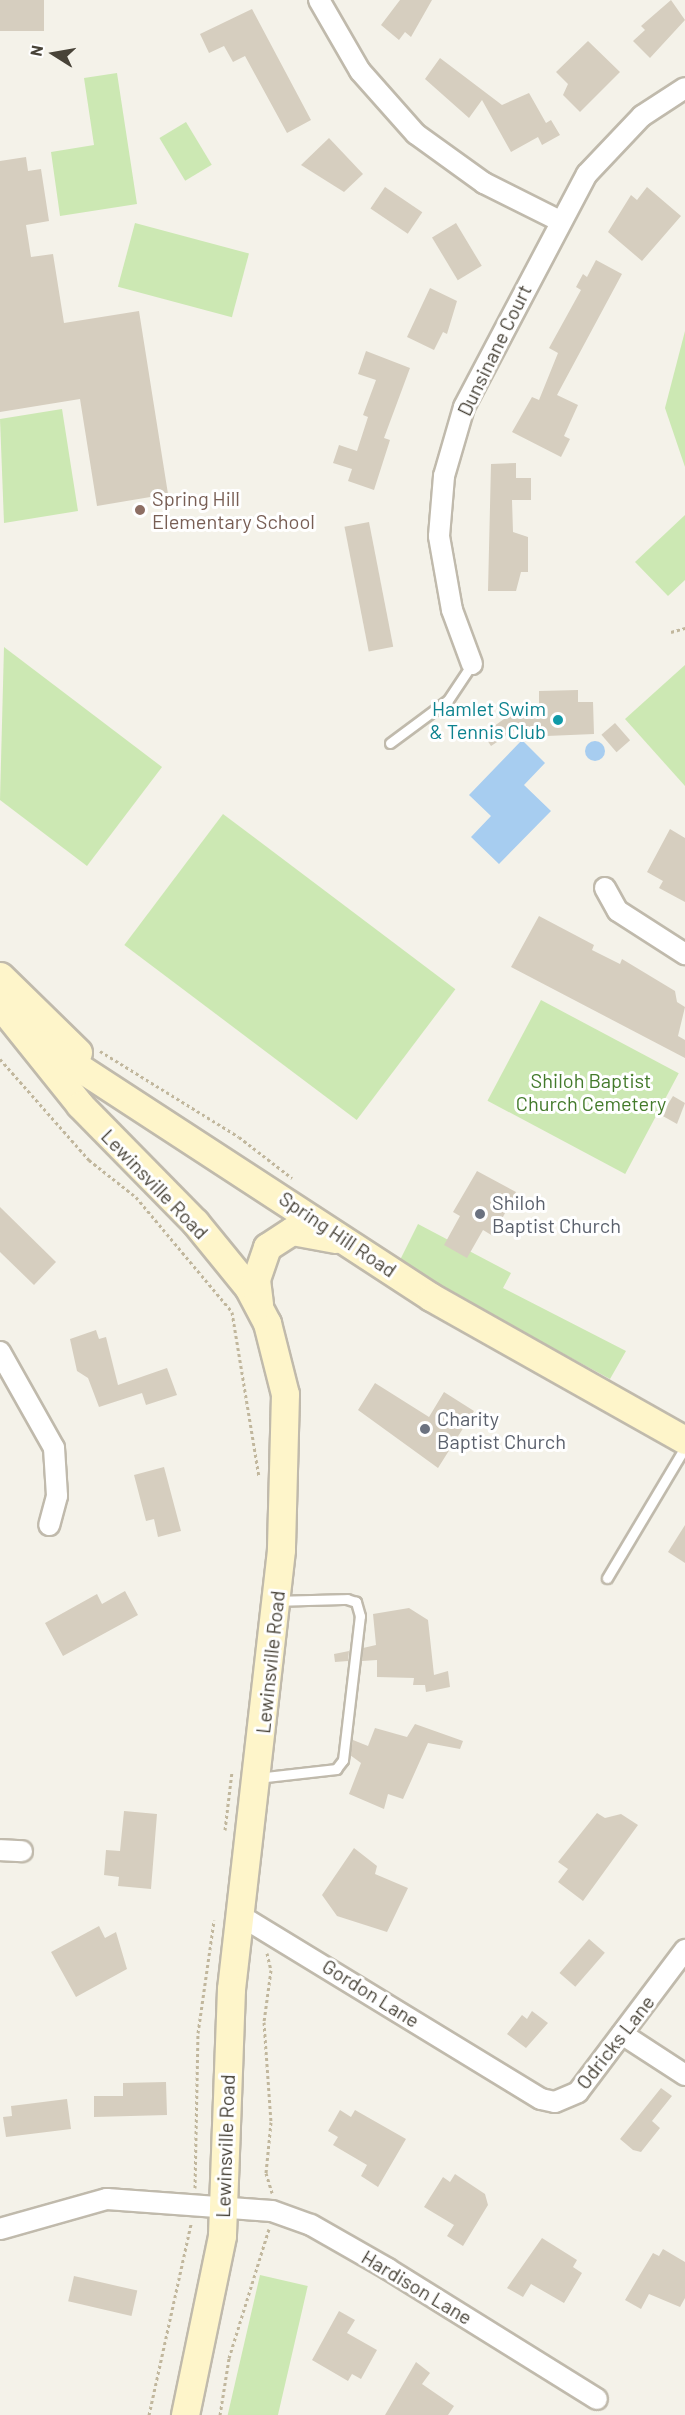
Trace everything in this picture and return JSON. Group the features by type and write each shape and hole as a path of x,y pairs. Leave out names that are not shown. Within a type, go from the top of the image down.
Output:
{"main road":[{"path":"0,976 74,1049 168,1125"},
{"name":"Spring Hill Road","path":"6,1015 168,1125 431,1297 685,1440"},
{"name":"Lewinsville Road","path":"6,1015 99,1127 195,1222 259,1304 277,1356 287,1431 276,1601 231,1989 224,2205 217,2273 185,2415"},
{"path":"259,1304 260,1260 279,1237 309,1230 357,1249"}],"street":[{"path":"319,0 360,71 416,134 484,183 558,220"},
{"name":"Dunsinane Court","path":"472,664 443,573 439,536 444,476 465,407 558,220 611,145 685,88"},
{"path":"605,888 618,911 685,954"},
{"path":"0,1352 54,1448 57,1496 49,1525"},
{"path":"0,1850 22,1851"},
{"name":"Gordon Lane","path":"239,1918 499,2073"},
{"name":"Odricks Lane","path":"499,2073 541,2099 567,2099 622,2034 685,1950"},
{"path":"622,2034 685,2075"},
{"name":"Hardison Lane","path":"0,2229 107,2199 224,2205 272,2211 310,2225 597,2399"}],"lane":[{"path":"390,743 448,700 472,664"},
{"path":"607,1578 685,1447"},
{"path":"257,1778 336,1769 343,1760 360,1616 356,1602 347,1599 276,1601"}],"path":[{"path":"671,632 685,628"},
{"path":"95,1048 238,1137 302,1185"},
{"path":"0,1059 89,1160 136,1197 232,1312 259,1480"},
{"path":"224,1842 233,1766"},
{"path":"198,2033 239,1918"},
{"path":"239,1918 271,1970 264,2022 271,2122 266,2173 272,2201"},
{"path":"220,2415 229,2358 270,2220"}],"green space":[{"path":"117,73 137,204 60,216 51,152 94,145 84,78"},
{"path":"186,122 212,165 185,181 159,138"},
{"path":"135,223 249,254 232,317 118,287"},
{"path":"685,331 685,467 665,408"},
{"path":"62,409 78,511 4,523 0,419"},
{"path":"685,515 685,580 668,596 635,562"},
{"path":"4,647 162,767 87,866 0,800"},
{"path":"685,665 685,786 625,719"},
{"path":"223,814 455,989 357,1120 124,945"},
{"name":"Shiloh Baptist Church Cemetery","path":"541,1000 679,1073 625,1174 487,1101"},
{"path":"418,1224 511,1273 503,1288 626,1351 610,1379 398,1264"},
{"path":"260,2275 308,2286 278,2415 228,2415"}],"water":[{"path":"522,740 545,763 524,785 551,811 499,864 471,837 491,816 469,795"},
{"path":"595,741 602,744 605,751 602,758 595,761 588,758 585,751 588,744"}],"building":[{"path":"0,0 44,0 44,31 0,31"},
{"path":"400,0 432,0 411,37 405,32 399,40 381,25"},
{"path":"671,0 685,20 650,58 633,41 645,30 641,26"},
{"path":"252,9 311,120 287,133 245,56 233,62 224,46 209,53 200,34"},
{"path":"588,41 620,72 580,112 563,95 568,84 556,72"},
{"path":"440,58 502,105 529,93 546,123 551,120 560,135 542,145 538,137 511,152 482,100 469,118 425,79"},
{"path":"329,138 363,174 344,192 301,165"},
{"path":"26,157 28,171 41,169 49,221 26,225 31,257 53,254 64,323 139,311 168,494 97,506 80,399 0,412 0,161"},
{"path":"385,187 422,212 408,234 370,209"},
{"path":"647,187 681,216 642,261 608,232 631,195 637,200"},
{"path":"456,223 482,266 458,280 432,237"},
{"path":"596,260 622,274 557,395 578,405 564,436 570,439 561,457 512,432 532,397 539,400 558,353 549,348 581,290 576,287 583,274 587,277"},
{"path":"430,288 457,301 447,334 443,332 434,350 407,337"},
{"path":"366,351 410,368 384,438 390,440 374,490 348,481 352,469 333,463 339,445 357,451 368,417 363,415 376,380 358,374"},
{"path":"516,463 516,478 531,478 531,500 512,500 513,532 528,537 528,572 521,572 516,591 488,591 491,464"},
{"path":"369,522 393,647 369,651 344,527"},
{"name":"Hamlet Swim & Tennis Club","path":"578,690 578,702 593,702 594,734 523,737 523,725 491,746 483,734 521,707 539,706 539,691"},
{"path":"615,723 630,740 617,752 601,735"},
{"path":"670,829 685,838 685,902 659,888 663,881 647,872"},
{"path":"539,916 594,945 592,950 620,964 622,959 675,991 677,1002 685,1007 678,1036 685,1040 685,1058 511,967"},
{"path":"673,1096 685,1103 677,1124 661,1115"},
{"name":"Shiloh Baptist Church","path":"477,1171 516,1192 493,1236 483,1230 467,1258 444,1245 460,1216 453,1212"},
{"path":"0,1207 56,1262 34,1285 0,1252"},
{"path":"96,1330 99,1339 106,1337 118,1385 167,1368 177,1395 146,1405 142,1393 99,1407 88,1378 77,1371 70,1339"},
{"name":"Charity Baptist Church","path":"375,1383 429,1417 444,1392 474,1411 438,1468 358,1410"},
{"path":"164,1467 181,1531 158,1537 154,1519 146,1521 134,1475"},
{"path":"685,1525 685,1563 668,1552"},
{"path":"125,1591 138,1615 63,1656 45,1623 97,1594 102,1604"},
{"path":"409,1608 428,1620 434,1675 448,1671 450,1687 426,1692 425,1685 413,1685 414,1678 377,1677 377,1660 362,1661 363,1648 376,1645 373,1614"},
{"path":"349,1651 348,1661 335,1662 334,1654"},
{"path":"415,1724 463,1741 460,1749 428,1743 403,1799 388,1794 384,1809 349,1794 361,1763 350,1755 353,1740 368,1746 375,1728 407,1737"},
{"path":"124,1811 157,1814 151,1889 118,1886 119,1877 104,1875 106,1850 120,1851"},
{"path":"597,1813 605,1818 621,1814 638,1825 583,1901 558,1882 568,1869 558,1862"},
{"path":"354,1848 377,1866 375,1874 408,1888 387,1932 337,1916 322,1895"},
{"path":"99,1926 105,1938 116,1932 127,1969 76,1997 51,1952"},
{"path":"589,1939 605,1953 575,1987 559,1973"},
{"path":"532,2011 548,2023 526,2048 507,2034 522,2015 527,2019"},
{"path":"166,2082 167,2115 94,2117 94,2096 123,2096 123,2083"},
{"path":"661,2088 672,2096 652,2121 660,2128 641,2152 633,2150 620,2139"},
{"path":"67,2099 71,2129 6,2137 3,2117 12,2116 11,2106"},
{"path":"340,2110 351,2117 355,2110 406,2139 378,2187 361,2176 367,2165 333,2145 338,2137 328,2131"},
{"path":"455,2174 485,2194 488,2205 463,2246 447,2236 454,2225 424,2207 443,2177 450,2182"},
{"path":"542,2238 577,2260 573,2267 582,2273 564,2303 531,2284 523,2297 507,2288"},
{"path":"663,2249 685,2262 685,2298 680,2307 649,2294 641,2309 625,2300 653,2253 659,2256"},
{"path":"74,2276 137,2291 131,2316 68,2301"},
{"path":"339,2311 355,2320 347,2333 377,2350 361,2379 352,2374 348,2381 312,2360"},
{"path":"416,2362 430,2373 422,2384 454,2406 448,2415 385,2415"}],"place":[{"name":"Spring Hill Elementary School","path":"140,510"},
{"name":"Hamlet Swim & Tennis Club","path":"558,720"},
{"name":"Shiloh Baptist Church","path":"480,1214"},
{"name":"Charity Baptist Church","path":"425,1429"}]}
